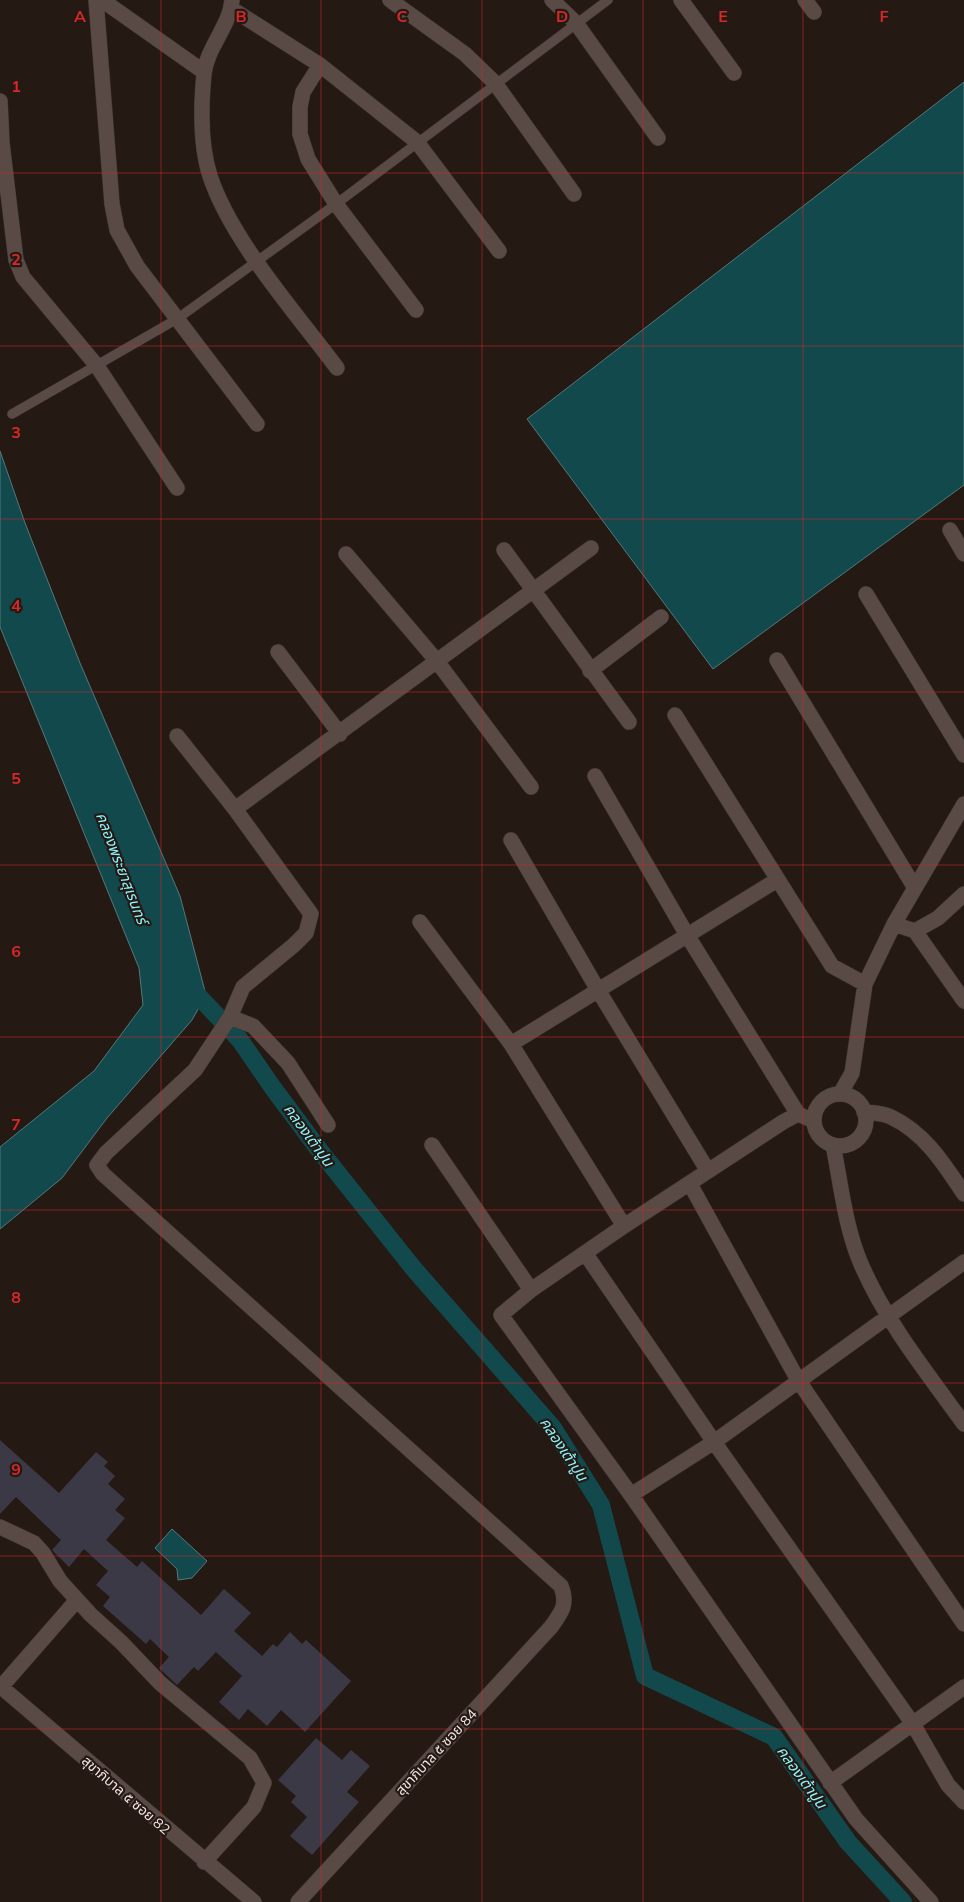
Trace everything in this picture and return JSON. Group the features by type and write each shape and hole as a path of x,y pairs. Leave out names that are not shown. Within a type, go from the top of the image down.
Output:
{"street":[{"path":"96,0 112,204 117,230 137,266 257,424"},
{"path":"102,0 204,72"},
{"path":"390,0 465,54 495,83 574,194"},
{"path":"552,0 576,23 658,138"},
{"path":"681,0 734,73"},
{"path":"805,0 814,12"},
{"path":"337,368 229,220 209,175 203,132 204,72 232,4 320,66 417,142 499,251"},
{"path":"320,66 303,92 300,107 300,134 308,159 336,204 416,310"},
{"path":"0,102 2,143 16,260 23,277 97,366 177,488"},
{"path":"950,530 964,554"},
{"path":"235,809 340,734 436,660 592,548"},
{"path":"504,550 535,590 590,671 628,722"},
{"path":"346,554 436,660 531,787"},
{"path":"866,594 964,755"},
{"path":"590,671 661,617"},
{"path":"278,652 340,734"},
{"path":"777,660 915,888"},
{"path":"675,714 832,966 866,984"},
{"path":"177,736 235,809 311,914 306,932 294,945 243,987 225,1024 254,1026 288,1063 328,1125"},
{"path":"595,776 687,935 798,1114 814,1121"},
{"path":"840,1094 852,1073 866,984 894,924 964,804"},
{"path":"511,840 598,990 708,1171"},
{"path":"511,1044 777,880"},
{"path":"915,931 938,918 964,894"},
{"path":"420,922 511,1044 624,1226"},
{"path":"894,924 915,931 964,1001"},
{"name":"สุขาภิบาล ๕ ซอย 84","path":"225,1024 195,1070 106,1153 97,1166 128,1197 562,1586 565,1597 564,1610 551,1627 298,1902"},
{"path":"840,1094 855,1099 864,1112 866,1120 861,1135 849,1145 833,1145 820,1136 814,1121 815,1113 824,1100 840,1094"},
{"path":"864,1112 889,1116 910,1128 936,1153 964,1194"},
{"path":"798,1114 624,1226 531,1290 501,1315 631,1495 862,1826 931,1902"},
{"path":"432,1144 531,1290"},
{"path":"833,1145 852,1238 860,1263 887,1315 964,1424"},
{"path":"690,1184 798,1380 964,1624"},
{"path":"585,1253 714,1442 913,1724 948,1785 964,1802"},
{"path":"631,1495 714,1442 887,1315 964,1262"},
{"path":"0,1527 34,1543 43,1552 60,1582 77,1600 160,1683 250,1758 258,1770 264,1783 254,1807 204,1862"},
{"path":"0,1687 77,1600"},
{"name":"สุขาภิบาล ๕ ซอย 82","path":"0,1687 204,1862 254,1902"},
{"path":"830,1782 964,1687"}],"lane":[{"path":"12,414 177,320 258,262 608,0"}],"water":[{"path":"964,82 964,485 713,669 527,419"},
{"name":"คลองพระยาสุเรนทร์","path":"0,451 25,523 80,663 180,896 206,995 192,1020 107,1118 62,1178 0,1229 0,1147 94,1071 143,1005 139,968 0,627"},
{"path":"172,1529 207,1561 192,1578 178,1580 177,1569 155,1548"}],"building":[{"path":"0,1440 59,1493 96,1452 108,1462 104,1466 115,1476 108,1484 125,1499 115,1510 125,1518 106,1540 137,1567 142,1561 201,1615 224,1589 251,1613 234,1631 262,1656 273,1644 277,1647 290,1632 302,1644 306,1640 351,1681 305,1732 281,1710 267,1726 248,1709 239,1720 219,1702 242,1676 216,1652 198,1671 194,1667 177,1685 159,1668 169,1657 150,1639 146,1644 103,1606 110,1597 96,1585 108,1571 84,1549 69,1567 52,1550 61,1540 16,1497 0,1514"},
{"path":"316,1738 342,1760 351,1750 370,1766 347,1792 359,1802 312,1855 290,1836 307,1817 291,1802 296,1796 278,1780"}],"waterway":[{"name":"คลองเต้าปูน","path":"186,983 240,1040 320,1151 414,1269 553,1428 601,1505 645,1676 774,1737 848,1842 903,1902"}]}
